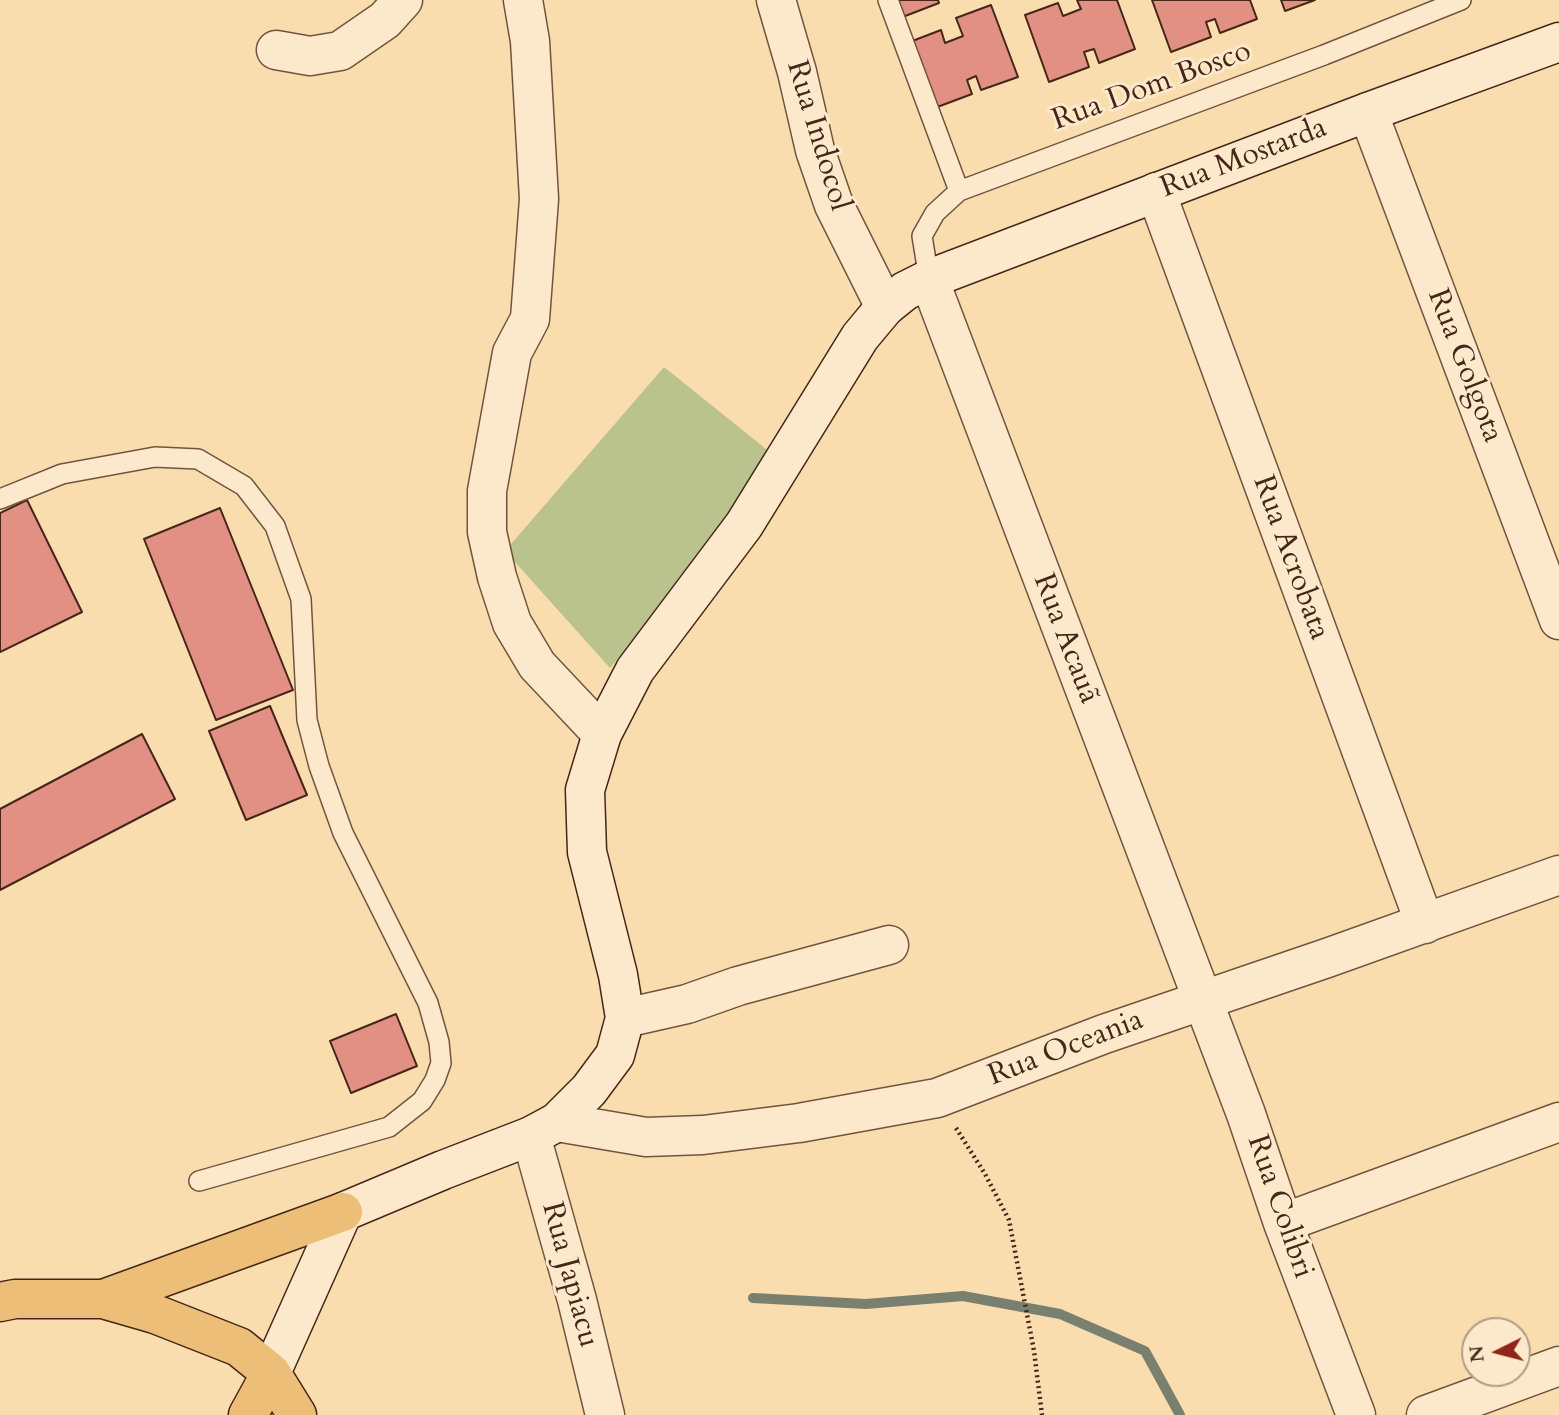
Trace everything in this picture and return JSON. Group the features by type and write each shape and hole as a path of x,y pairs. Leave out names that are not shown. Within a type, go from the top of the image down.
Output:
{"highway":[{"path":"103,1299 342,1212"},
{"path":"0,1302 15,1299 103,1299 155,1314 239,1347 271,1373 297,1415"},
{"path":"248,1415 271,1373"}],"street":[{"path":"276,50 310,56 340,51 384,20 403,0"},
{"path":"523,0 530,41 539,199 530,319 512,353 486,491 487,532 497,577 512,623 537,665 602,734"},
{"name":"Rua Indocol","path":"776,0 797,72 815,150 834,205 885,307"},
{"name":"Rua Mostarda","path":"625,1018 618,975 587,852 585,790 602,734 635,670 744,525 860,337 885,307 905,290 929,279 1559,42"},
{"name":"Rua Golgota","path":"1368,112 1559,620"},
{"name":"Rua Acrobata","path":"1156,192 1424,924"},
{"name":"Rua Acauã","path":"929,279 1202,999"},
{"name":"Rua Oceania","path":"544,1129 646,1138 703,1135 799,1123 937,1098 1104,1034 1559,875"},
{"path":"271,1373 342,1212 544,1129 589,1090 615,1055 625,1018 687,1004 738,986 889,945"},
{"name":"Rua Colibri","path":"1202,999 1356,1415"},
{"path":"1283,1223 1559,1122"},
{"name":"Rua Japiacu","path":"544,1129 576,1300 605,1415"},
{"path":"1426,1415 1559,1366"}],"lane":[{"path":"888,0 959,191"},
{"name":"Rua Dom Bosco","path":"929,279 922,236 935,213 959,191 1325,55 1448,2"},
{"path":"0,499 61,474 155,457 198,459 244,486 275,526 301,599 307,720 318,766 343,833 428,1003 439,1042 440,1063 435,1080 422,1101 414,1108 389,1127 199,1181"}],"path":[{"path":"937,1098 985,1174 1009,1220 1034,1351 1042,1415"}],"green space":[{"path":"664,367 771,453 720,538 610,668 505,551"}],"building":[{"path":"893,0 938,0 939,3 900,18"},
{"path":"1077,0 1117,0 1135,49 1099,63 1094,49 1084,52 1089,67 1049,82 1025,15 1058,3 1063,16 1081,9"},
{"path":"1152,0 1250,0 1257,19 1220,33 1215,19 1206,22 1211,37 1171,52"},
{"path":"1281,0 1315,0 1285,11"},
{"path":"991,5 1018,77 981,90 976,76 967,80 972,94 932,109 907,43 941,30 945,43 963,36 956,18"},
{"path":"27,500 82,612 0,652 0,513"},
{"path":"220,508 293,690 216,720 144,539"},
{"path":"270,706 307,795 246,820 209,731"},
{"path":"142,734 175,799 0,890 0,809"},
{"path":"396,1014 417,1066 351,1093 330,1041"}],"waterway":[{"path":"753,1298 866,1304 963,1296 1060,1314 1145,1351 1180,1415"}]}
